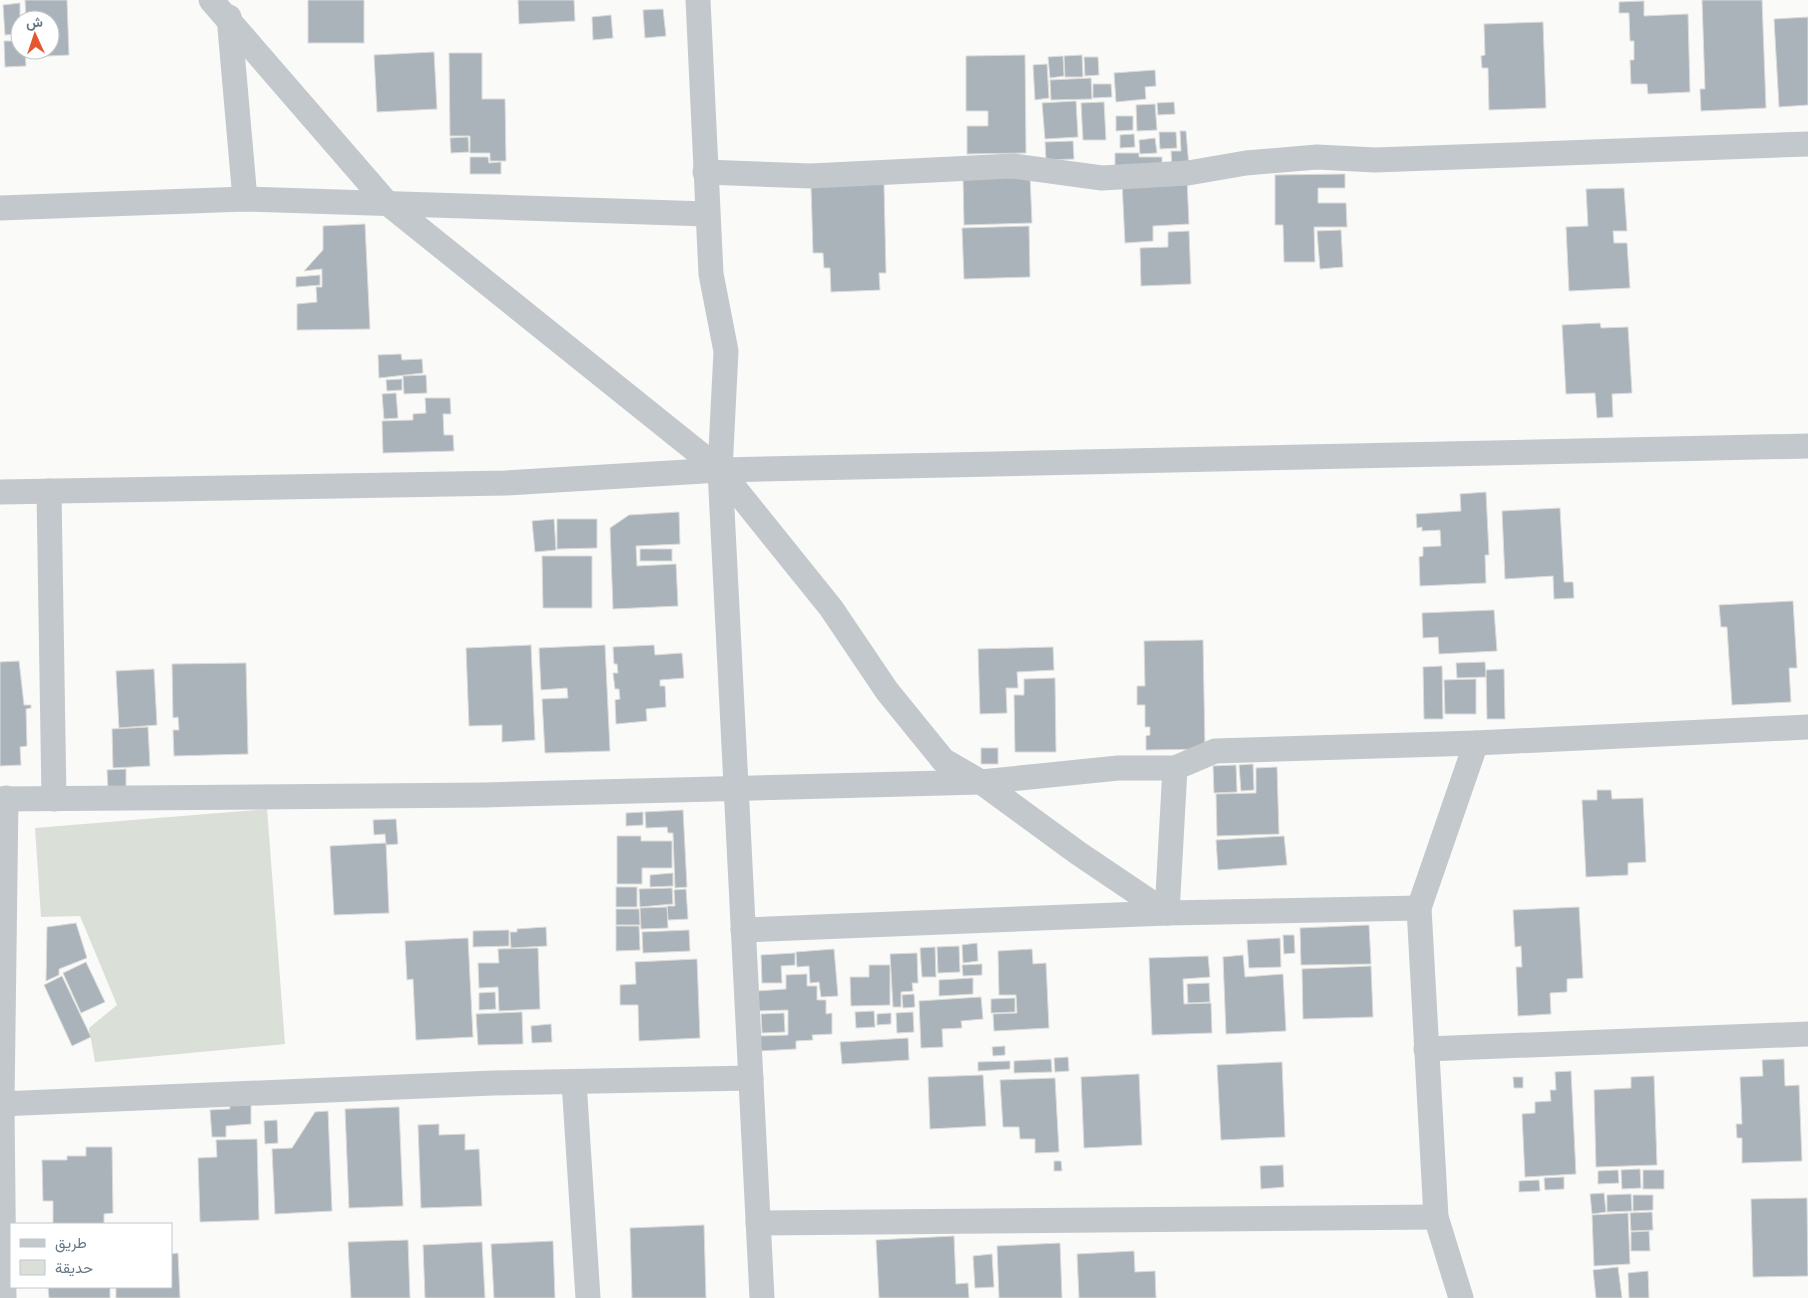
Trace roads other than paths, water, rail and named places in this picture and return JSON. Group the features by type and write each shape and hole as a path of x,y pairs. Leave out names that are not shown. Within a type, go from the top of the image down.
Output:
{"street":[{"path":"211,0 230,10 323,132 386,202 720,470 831,608 887,691 943,760 981,782 1078,853 1167,913"},
{"path":"698,0 710,274 726,351 720,470 762,1298"},
{"path":"230,10 245,199"},
{"path":"705,172 811,176 1013,166 1102,178 1188,173 1246,163 1317,157 1375,160 1808,144"},
{"path":"0,208 245,199 386,202 707,214"},
{"path":"0,492 506,483 720,470 1808,446"},
{"path":"49,491 54,799"},
{"path":"4,1298 1,1104 3,798 494,795 981,782 1118,768 1175,768 1215,751 1476,744 1808,727"},
{"path":"1460,1298 1436,1217 1420,908 1476,744"},
{"path":"1167,913 1175,768"},
{"path":"743,930 1167,913 1420,908"},
{"path":"1426,1048 1808,1034"},
{"path":"1,1104 492,1083 751,1078"},
{"path":"574,1082 588,1298"},
{"path":"758,1223 1436,1217"}]}
